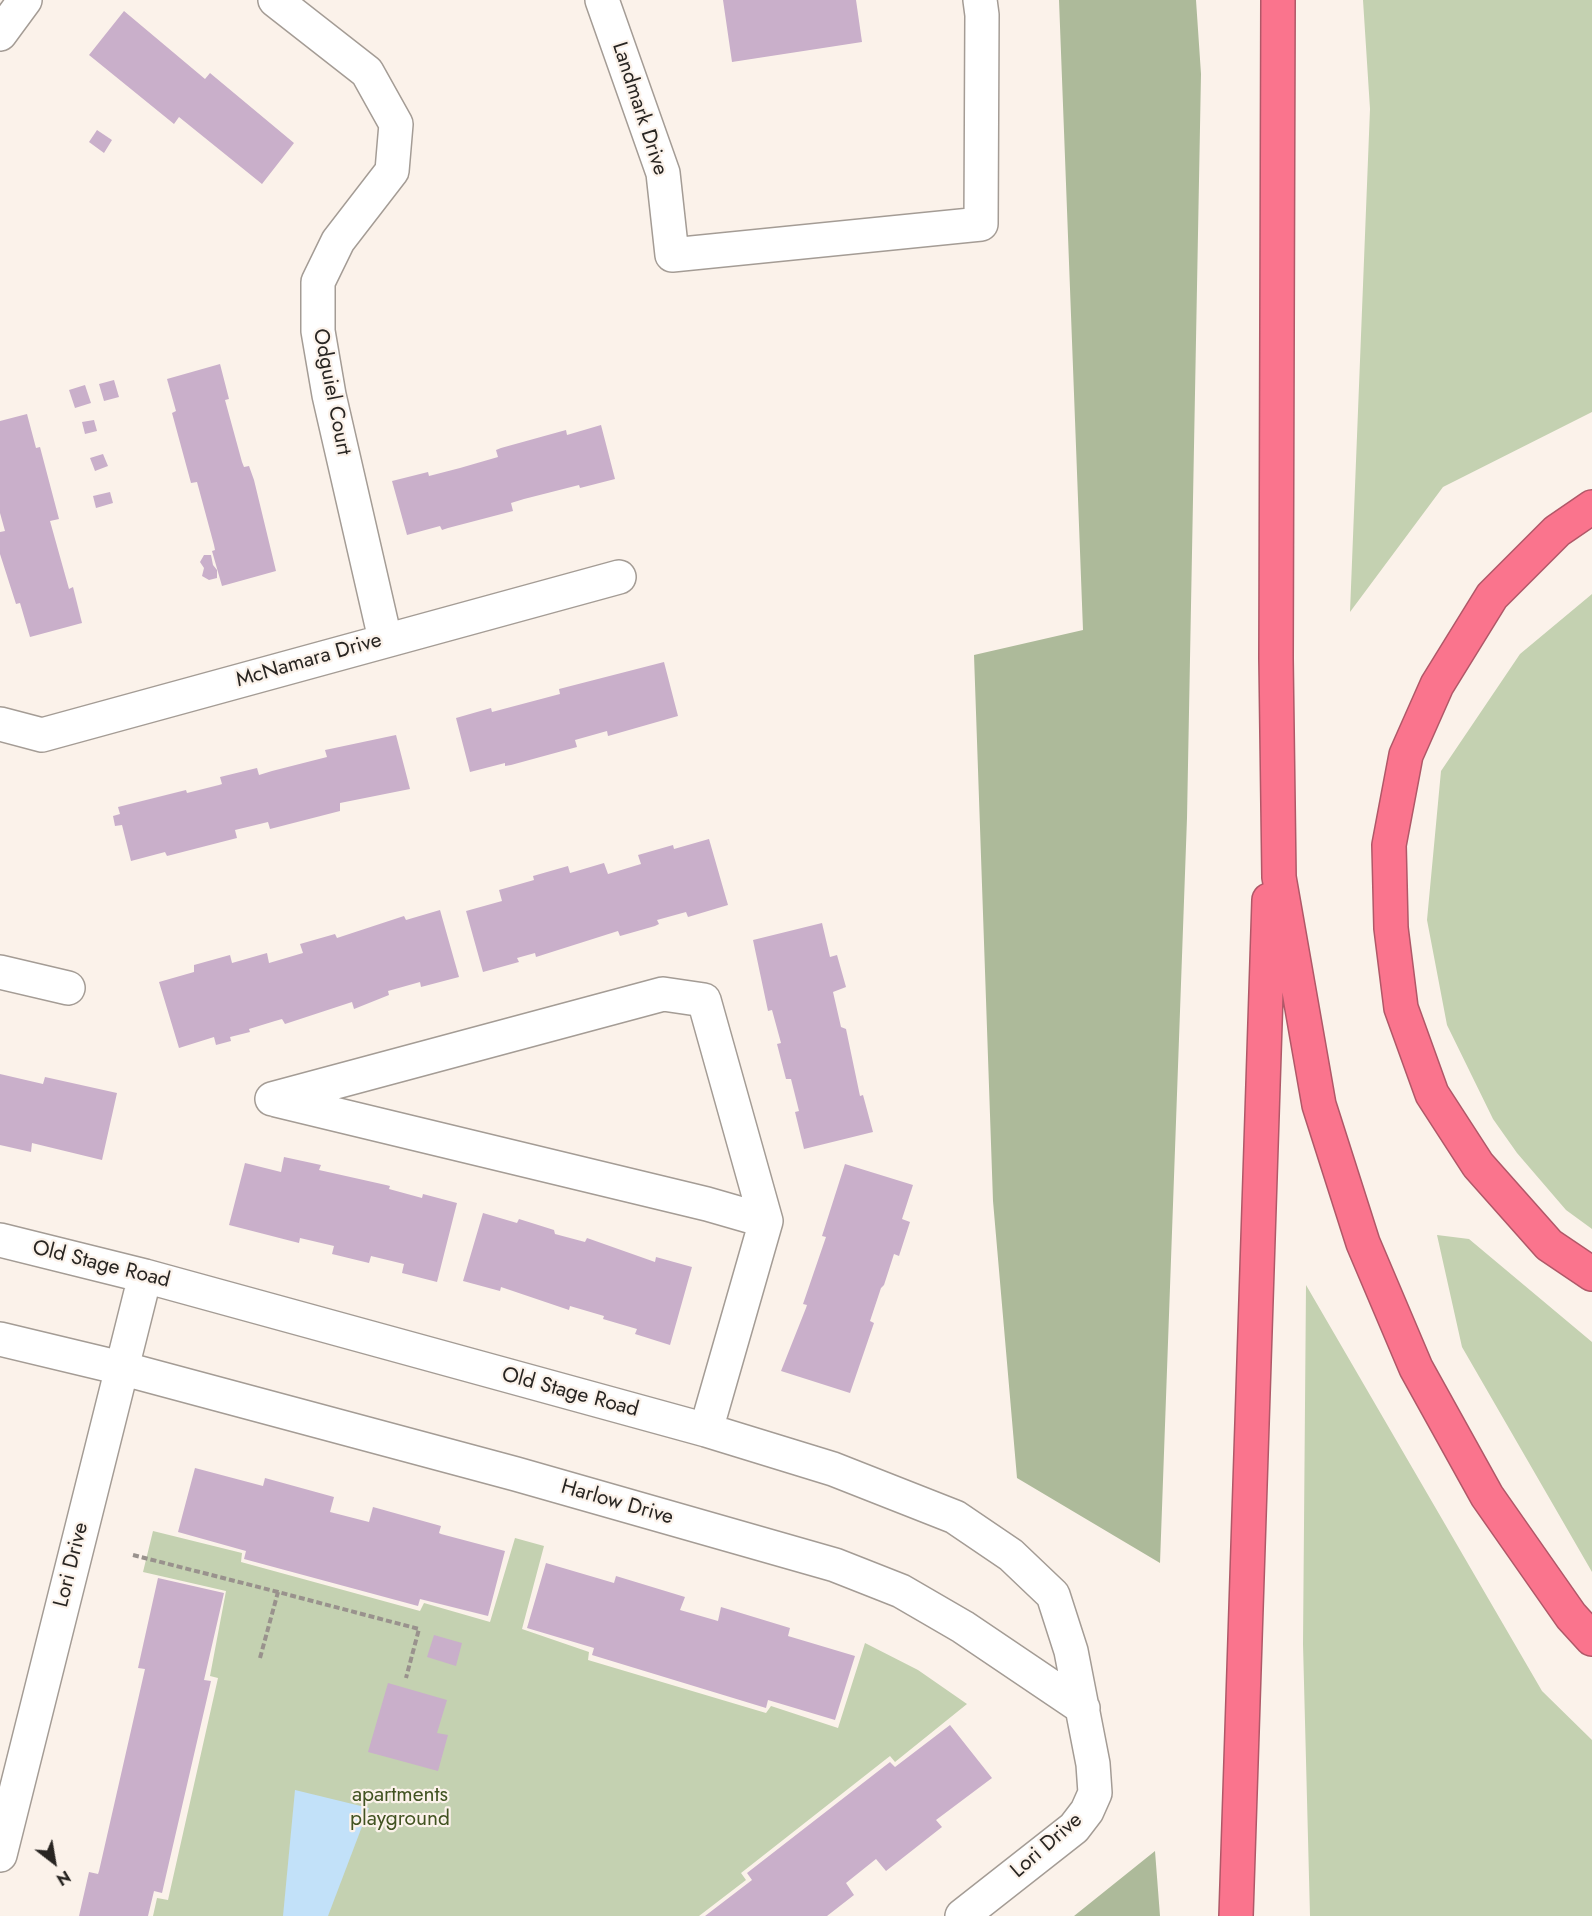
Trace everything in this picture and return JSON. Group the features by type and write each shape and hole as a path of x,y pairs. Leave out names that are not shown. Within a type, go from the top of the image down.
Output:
{"highway":[{"path":"1278,0 1276,658 1279,877 1319,1105 1356,1222 1416,1368 1482,1486 1571,1616 1592,1639"},
{"path":"1592,507 1557,531 1492,596 1437,685 1406,755 1389,846 1391,928 1401,1008 1432,1094 1478,1165 1549,1245 1592,1274"},
{"path":"1236,1916 1276,658"}],"street":[{"path":"0,34 25,0"},
{"name":"Odguiel Court","path":"275,0 367,72 396,124 392,171 338,241 318,282 318,331 328,395 386,639"},
{"name":"Landmark Drive","path":"602,0 663,172 672,255 981,224 982,15 980,0"},
{"name":"McNamara Drive","path":"0,723 42,735 619,577"},
{"path":"0,972 68,988"},
{"path":"706,1430 766,1221 704,1000 663,994 272,1099 707,1204 766,1221"},
{"name":"Old Stage Road","path":"0,1240 145,1275 706,1430 833,1469 955,1517 1011,1555 1053,1595 1071,1651"},
{"name":"Lori Drive","path":"0,1855 145,1275"},
{"name":"Harlow Drive","path":"0,1339 121,1368 516,1474 835,1565 910,1596 963,1627 1083,1708"},
{"name":"Lori Drive","path":"962,1916 1074,1828 1087,1811 1095,1793 1093,1764 1071,1651"}],"path":[{"path":"133,1554 419,1629 406,1678"},
{"path":"260,1658 278,1592"}],"green space":[{"path":"1059,0 1196,0 1201,74 1187,818 1160,1563 1017,1478 993,1201 974,655 1083,630"},
{"path":"1363,0 1592,0 1592,412 1443,487 1350,612 1370,109"},
{"path":"1592,594 1592,1229 1566,1210 1517,1153 1493,1119 1447,1025 1427,920 1441,771 1520,654"},
{"path":"1437,1235 1469,1239 1592,1342 1592,1572 1462,1347"},
{"path":"1306,1285 1542,1691 1592,1740 1592,1916 1310,1916 1303,1644"},
{"name":"apartments playground","path":"153,1531 242,1553 241,1562 420,1611 424,1603 490,1622 515,1538 544,1546 522,1629 589,1652 588,1660 766,1713 771,1706 838,1728 865,1643 918,1670 967,1704 895,1762 890,1756 741,1873 746,1880 699,1916 153,1916 157,1898 168,1900 218,1678 210,1676 226,1591 143,1572"},
{"path":"1155,1851 1160,1916 1074,1916"}],"water":[{"path":"295,1790 369,1808 328,1916 283,1916"}],"building":[{"path":"723,0 856,0 862,42 732,62"},
{"path":"124,11 205,79 210,73 294,143 262,184 179,117 174,124 89,55"},
{"path":"97,130 112,140 104,153 89,142"},
{"path":"220,364 229,399 225,400 242,462 244,467 249,466 254,480 276,571 222,586 212,551 215,550 214,545 197,482 191,483 172,413 176,411 167,379"},
{"path":"114,380 119,397 104,401 99,384"},
{"path":"85,385 91,403 75,408 69,390"},
{"path":"27,414 36,448 40,447 59,519 50,521 69,589 73,587 82,623 30,637 20,603 16,604 0,554 0,532 5,531 0,513 0,421"},
{"path":"94,420 97,431 85,434 82,422"},
{"path":"601,425 615,479 580,488 579,485 511,503 513,511 442,530 440,526 407,535 392,481 428,472 429,476 460,468 498,457 496,450 501,448 566,430 567,435"},
{"path":"103,454 108,466 95,471 90,458"},
{"path":"110,492 113,503 96,508 93,496"},
{"path":"204,555 211,555 213,565 217,570 217,578 209,580 202,576 204,568 200,562"},
{"path":"664,662 678,716 608,736 607,731 575,740 577,747 511,765 505,766 505,763 470,772 456,718 491,708 492,712 560,694 559,689"},
{"path":"396,735 410,789 340,803 340,811 270,829 268,822 235,830 237,838 167,856 165,852 131,861 122,825 115,826 113,816 120,814 118,807 186,790 187,793 219,785 222,784 220,777 257,768 259,775 327,757 325,750"},
{"path":"709,839 728,905 688,917 686,912 657,920 659,924 655,926 620,936 618,931 536,957 535,953 517,958 519,962 483,972 466,911 502,901 499,890 534,880 533,876 568,866 570,873 604,863 608,874 641,864 638,855 673,845 674,849"},
{"path":"440,910 459,977 421,987 420,982 388,991 389,995 354,1009 352,1002 285,1024 282,1019 249,1029 250,1032 230,1037 231,1041 216,1045 214,1037 179,1048 159,982 194,972 194,965 230,955 232,963 267,953 269,963 303,953 300,944 335,934 337,938 404,916 406,920"},
{"path":"822,923 830,957 837,955 846,987 833,992 841,1027 846,1029 860,1096 863,1095 873,1132 804,1149 795,1112 799,1111 791,1079 786,1079 777,1044 781,1043 772,1010 768,1011 753,940"},
{"path":"0,1074 43,1084 45,1077 117,1093 102,1160 32,1143 31,1152 0,1145"},
{"path":"284,1157 321,1165 319,1170 390,1186 389,1189 422,1198 423,1194 457,1203 437,1282 402,1273 404,1264 371,1256 369,1263 332,1254 334,1246 300,1238 299,1243 229,1225 245,1163 281,1172"},
{"path":"845,1164 913,1185 902,1219 910,1222 899,1256 894,1254 881,1288 870,1321 874,1323 850,1393 781,1371 807,1305 803,1304 826,1237 822,1236"},
{"path":"483,1213 517,1223 519,1219 554,1230 555,1234 585,1242 587,1238 655,1262 656,1257 692,1267 670,1345 635,1334 637,1329 603,1319 604,1316 570,1306 569,1310 501,1287 500,1291 463,1281"},
{"path":"195,1468 263,1486 265,1478 334,1497 330,1512 369,1522 373,1507 441,1526 439,1533 441,1534 505,1551 488,1616 420,1599 418,1606 244,1559 246,1551 178,1532"},
{"path":"546,1563 614,1583 616,1576 685,1597 680,1610 718,1621 721,1607 790,1628 788,1636 855,1656 835,1720 768,1700 766,1708 592,1655 594,1648 527,1628"},
{"path":"158,1578 224,1593 204,1680 211,1681 162,1893 154,1891 148,1916 79,1916 89,1872 98,1874 99,1871 145,1669 138,1668"},
{"path":"434,1635 462,1643 456,1666 427,1657"},
{"path":"388,1683 447,1700 437,1733 448,1735 438,1771 368,1752"},
{"path":"950,1725 992,1778 936,1820 942,1827 886,1871 876,1859 846,1883 854,1895 827,1916 705,1916 752,1880 747,1873 890,1762 895,1767"}]}
